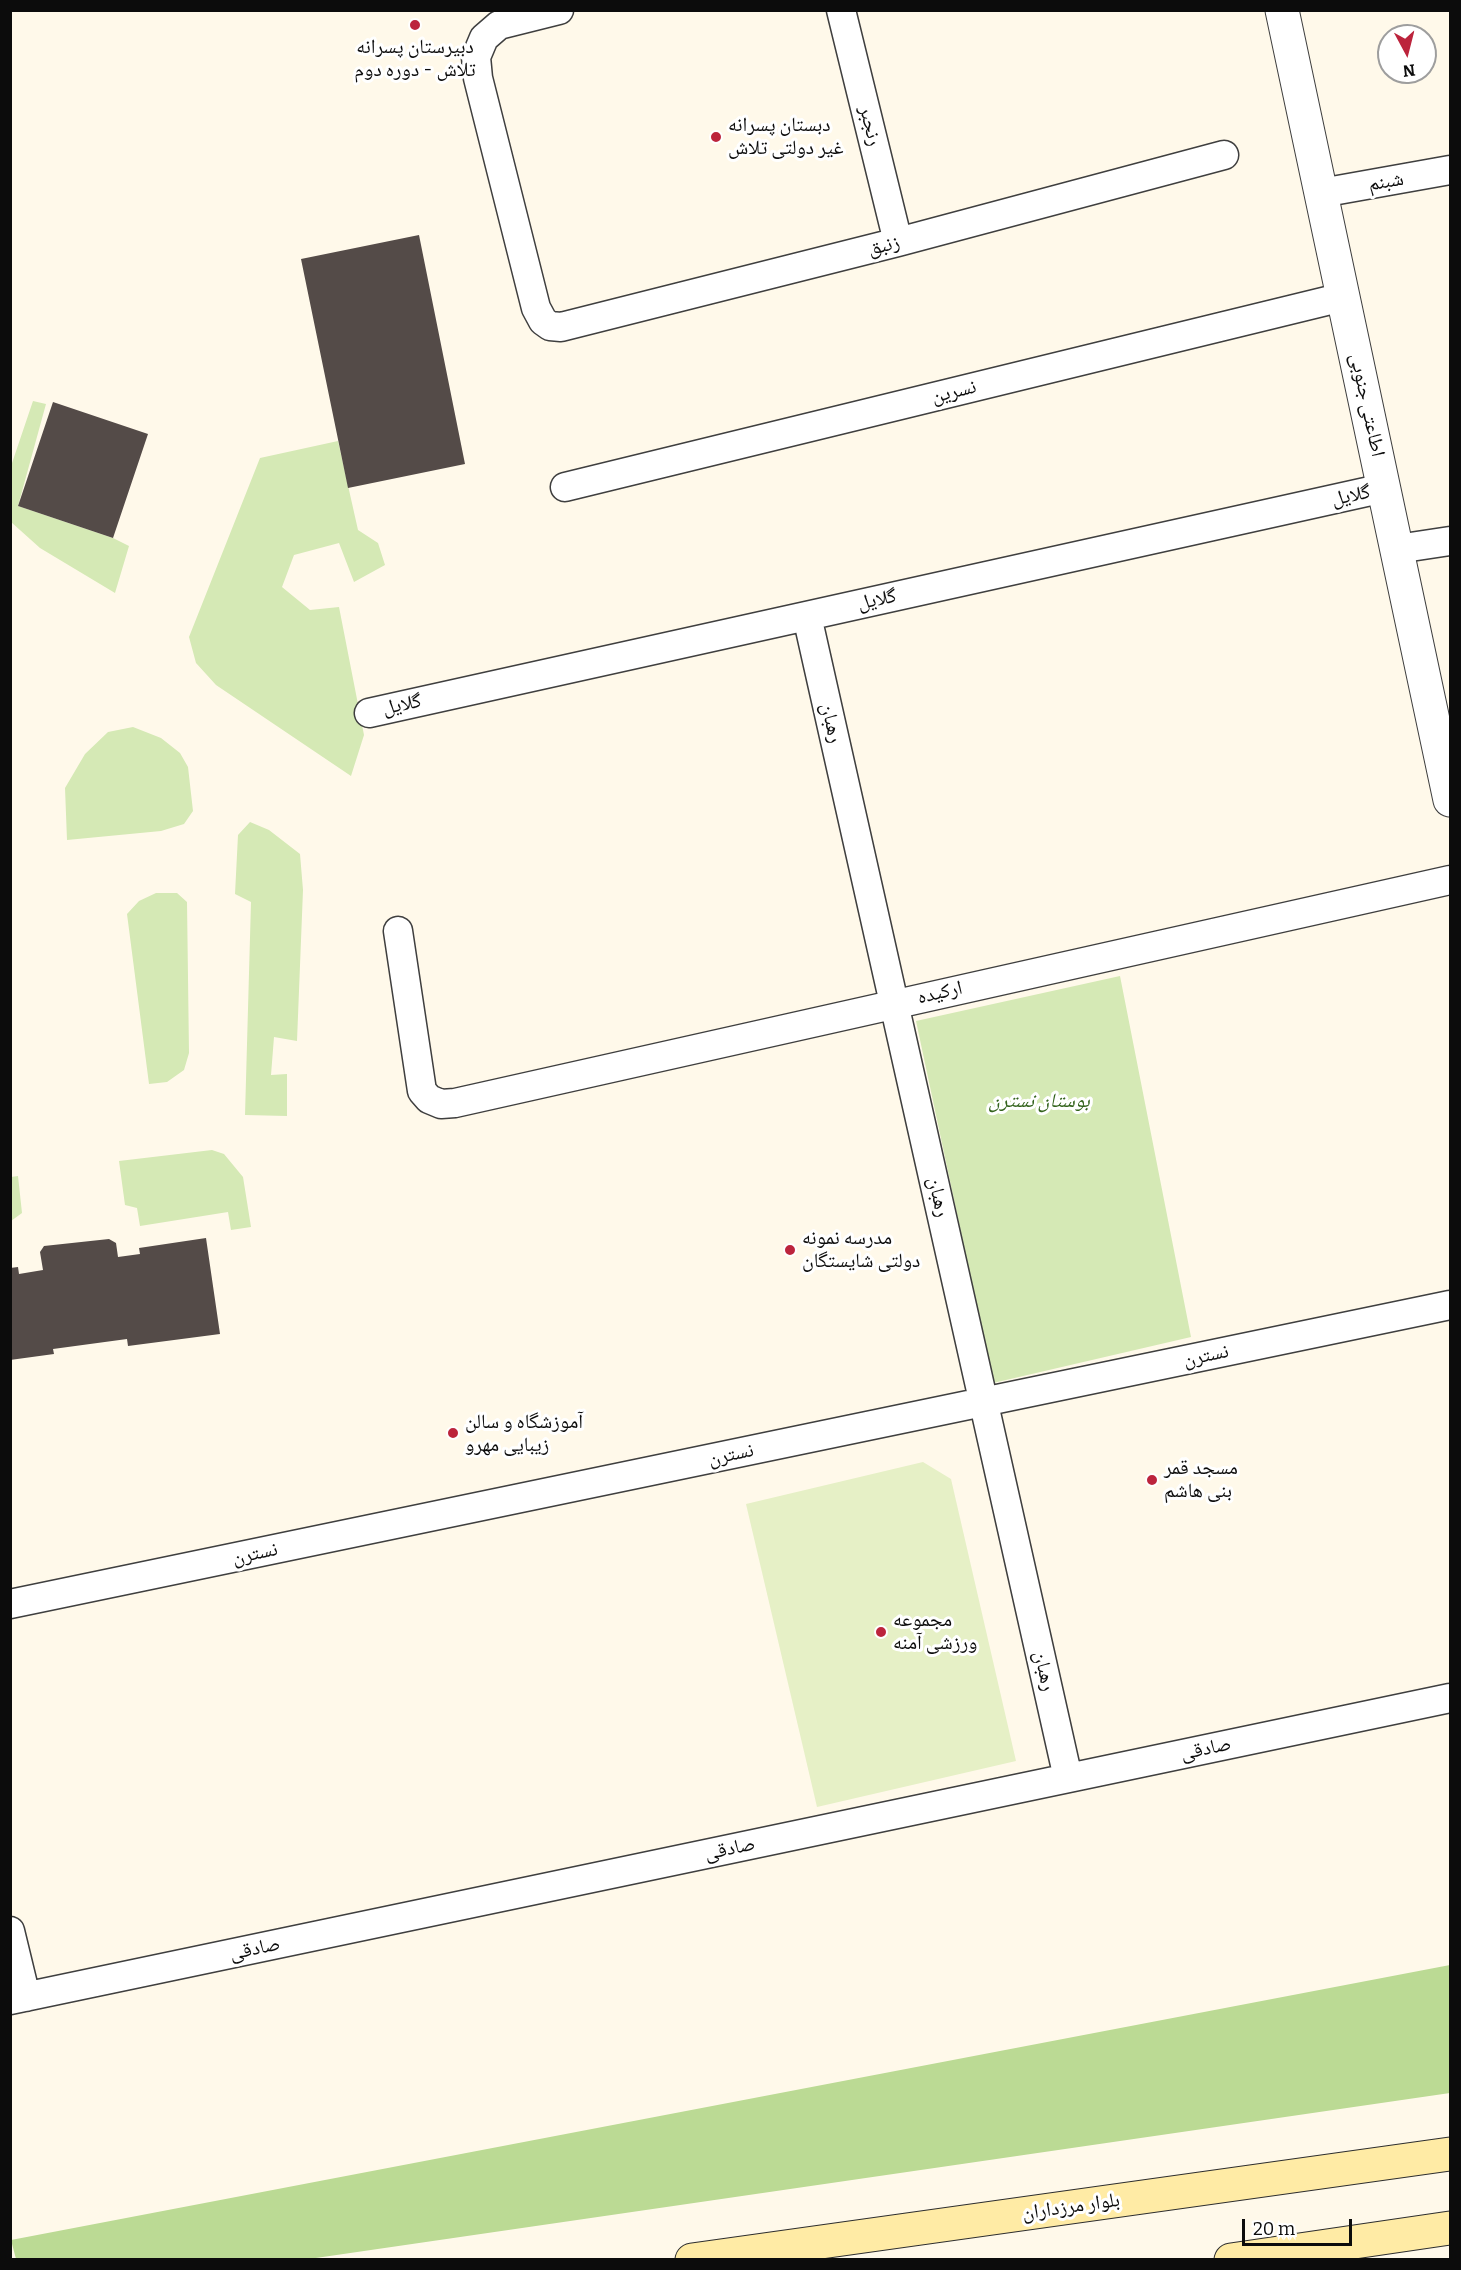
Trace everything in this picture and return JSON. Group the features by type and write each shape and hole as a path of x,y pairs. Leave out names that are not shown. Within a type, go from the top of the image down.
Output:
{"main road":[{"name":"بلوار مرزداران","path":"692,2259 1450,2154"},
{"path":"1231,2259 1450,2228"}],"street":[{"name":"زنبق","path":"559,10 499,26 484,38 476,57 478,78 536,308 543,321 550,326 561,327 898,243 1224,155"},
{"name":"رنجبر","path":"841,10 898,243"},
{"name":"اطاعتی جنوبی","path":"1282,10 1450,800"},
{"name":"شبنم","path":"1322,193 1450,170"},
{"name":"نسرین","path":"565,487 1343,297"},
{"name":"گلایل","path":"369,713 1384,488"},
{"path":"1397,549 1450,541"},
{"name":"رهبان","path":"807,616 1068,1778"},
{"name":"ارکیده","path":"398,932 419,1080 422,1091 429,1099 441,1104 455,1103 1450,880"},
{"name":"نسترن","path":"10,1604 1450,1305"},
{"name":"صادقی","path":"19,1999 1450,1698"},
{"path":"10,1932 19,1999"}],"green space":[{"path":"33,401 46,404 18,506 113,538 129,546 115,593 40,548 11,522 11,466"},
{"path":"338,441 358,530 378,543 385,565 354,582 339,543 294,555 282,587 310,610 339,607 364,735 351,776 216,685 196,663 189,637 260,458"},
{"path":"133,727 161,738 180,753 188,767 193,811 184,824 161,831 67,840 65,788 85,754 108,732"},
{"path":"250,822 269,830 300,854 303,890 297,1041 274,1037 271,1075 287,1074 287,1116 245,1115 251,902 235,894 238,835"},
{"path":"156,893 177,893 187,902 189,1053 184,1070 167,1082 149,1084 127,914 139,901"},
{"name":"بوستان نسترن","path":"1120,976 1191,1337 993,1383 916,1021"},
{"path":"212,1150 224,1154 243,1177 251,1227 231,1230 228,1212 140,1226 137,1208 125,1205 119,1161"},
{"path":"18,1176 22,1213 11,1221 11,1177"},
{"name":"مجموعه ورزشی آمنه","path":"923,1462 951,1479 1016,1761 817,1807 746,1504"},
{"path":"1450,1965 1450,2093 309,2259 16,2259 11,2240"}],"building":[{"path":"419,235 465,464 348,488 301,259"},
{"path":"53,402 148,434 113,538 18,506"},
{"path":"206,1238 220,1334 128,1346 127,1339 53,1349 54,1354 10,1360 10,1268 18,1267 19,1274 43,1270 40,1252 44,1246 109,1239 116,1243 118,1257 140,1254 139,1248"}],"place":[{"name":"دبیرستان پسرانه تلاش - دوره دوم","path":"415,25"},
{"name":"دبستان پسرانه غیر دولتی تلاش","path":"716,137"},
{"name":"مدرسه نمونه دولتی شایستگان","path":"790,1250"},
{"name":"آموزشگاه و سالن زیبایی مهرو","path":"453,1433"},
{"name":"مسجد قمر بنی هاشم","path":"1152,1480"},
{"name":"مجموعه ورزشی آمنه","path":"881,1632"}]}
